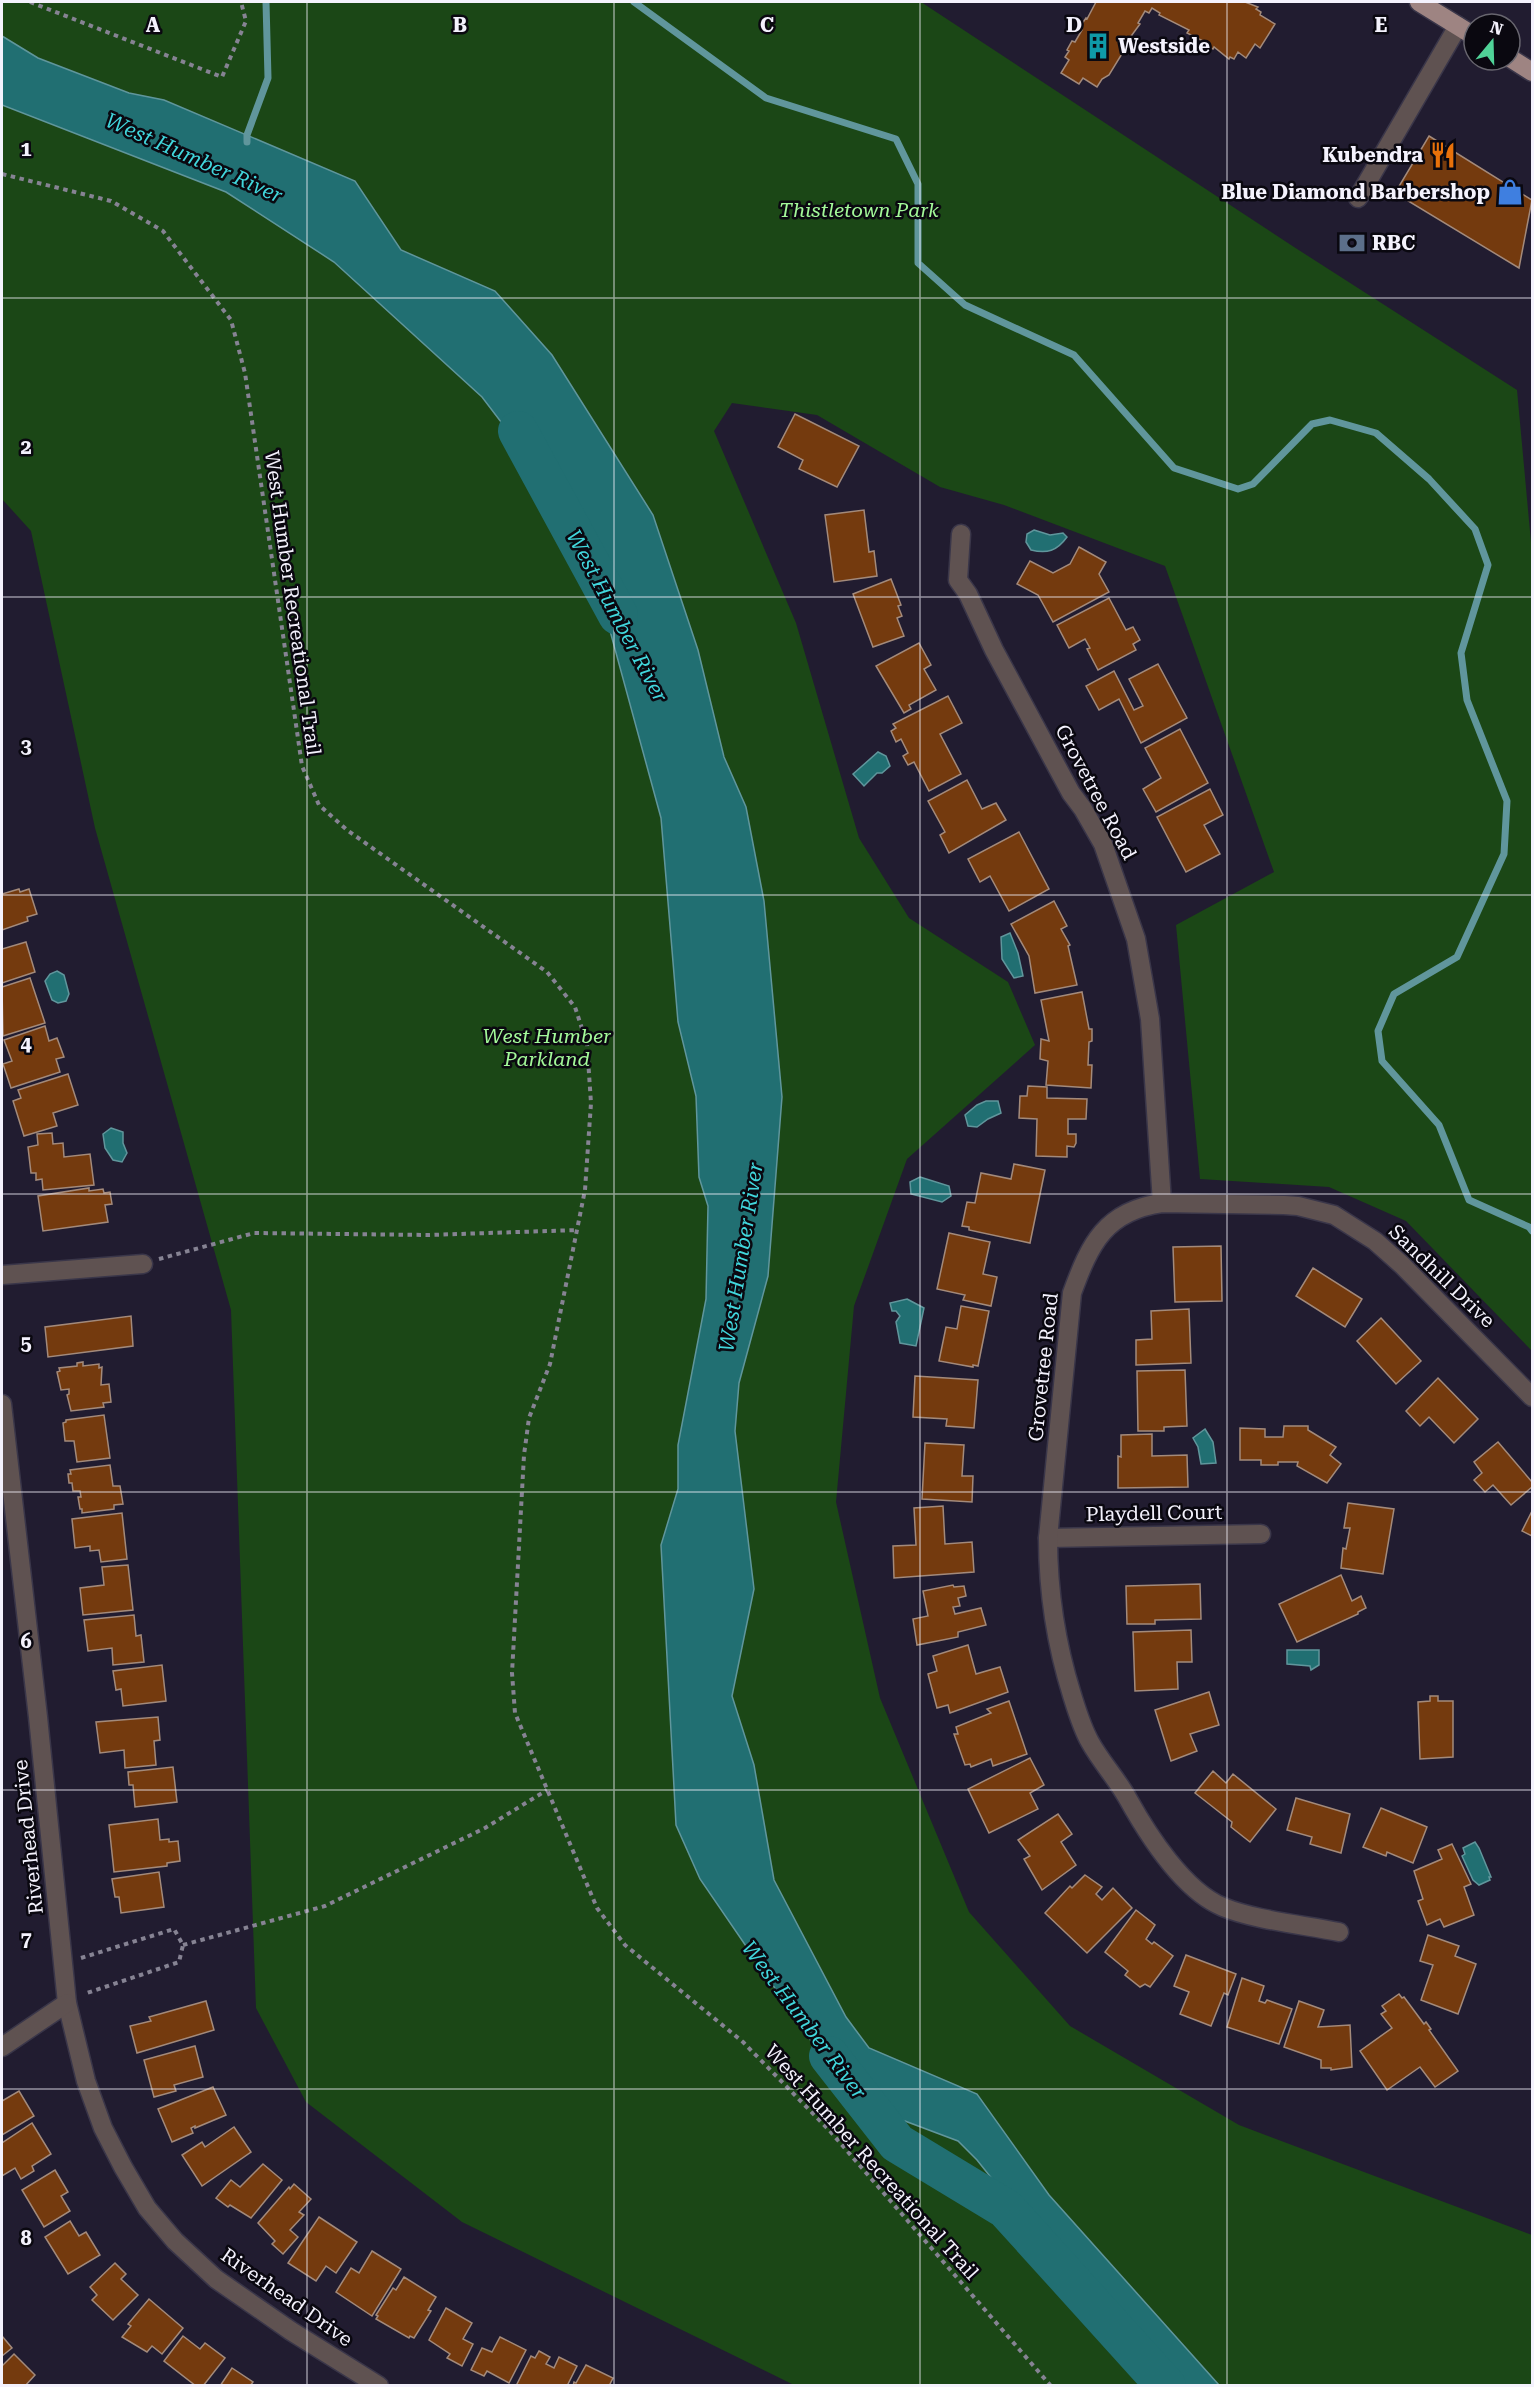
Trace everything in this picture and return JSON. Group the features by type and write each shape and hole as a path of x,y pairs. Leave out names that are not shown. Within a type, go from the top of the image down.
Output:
{"main road":[{"path":"1419,2 1462,28"}],"street":[{"path":"1358,198 1458,26"},
{"name":"Grovetree Road","path":"961,534 958,580 968,594 994,650 1071,793 1083,808 1103,844 1136,939 1150,1019 1162,1203 1147,1205 1113,1221 1095,1240 1072,1293 1048,1538 1048,1567 1056,1635 1076,1707 1089,1740 1124,1792 1141,1824 1191,1885 1222,1907 1339,1932"},
{"name":"Sandhill Drive","path":"1162,1203 1284,1204 1334,1215 1375,1241 1402,1265 1533,1397"},
{"path":"2,1275 143,1264"},
{"name":"Riverhead Drive","path":"2,1404 38,1717 67,2001 86,2081 104,2128 147,2208 175,2241 216,2278 291,2331 379,2385"},
{"name":"Playdell Court","path":"1048,1538 1261,1533"},
{"path":"2,2047 67,2001"}],"path":[{"path":"30,2 222,77 246,21 241,2"},
{"name":"West Humber Recreational Trail","path":"2,174 111,201 163,231 231,320 245,373 302,766 319,805 347,830 547,972 575,1007 587,1044 591,1103 585,1190 550,1364 529,1418 524,1455 512,1673 515,1713 597,1908 625,1945 743,2042 829,2130 1051,2385"},
{"path":"143,1264 254,1233 429,1235 578,1230"},
{"path":"183,1945 325,1906 485,1828 547,1790"},
{"path":"63,1963 174,1929 183,1945 179,1962 67,2001"}],"green space":[{"name":"West Humber Parkland","path":"2,2 921,2 1294,247 1517,390 1532,553 1532,1351 1406,1221 1329,1187 1200,1179 1176,925 1274,872 1165,566 1004,505 940,487 817,415 732,403 714,431 796,623 859,838 909,918 1008,982 1035,1045 907,1159 854,1306 836,1502 880,1698 969,1912 1070,2026 1239,2125 1532,2235 1532,2385 794,2385 462,2222 306,2102 256,2008 231,1310 95,828 31,531 2,499"}],"water":[{"path":"2,36 38,58 129,93 164,100 355,181 401,250 495,291 552,355 653,515 698,650 724,757 746,807 764,901 782,1097 768,1276 739,1383 735,1431 754,1589 732,1696 754,1765 774,1880 846,2017 869,2048 977,2094 1049,2195 1219,2385 1157,2385 977,2160 958,2141 873,2109 831,2070 700,1879 676,1825 661,1545 678,1489 678,1445 706,1299 708,1206 699,1177 696,1096 678,1022 661,818 582,528 482,397 334,262 226,192 2,105"},
{"path":"1034,530 1050,535 1063,533 1067,537 1059,546 1051,550 1042,552 1031,550 1026,542 1027,534"},
{"path":"878,752 886,756 890,766 882,773 877,773 864,786 853,774"},
{"path":"1010,933 1018,953 1023,976 1014,978 1002,959 1001,937"},
{"path":"57,971 64,975 69,994 66,1001 58,1003 52,1000 45,981 50,974"},
{"path":"986,1101 998,1101 1001,1113 977,1127 968,1126 965,1115"},
{"path":"111,1128 123,1132 123,1143 127,1153 122,1162 113,1160 105,1148 103,1134"},
{"path":"920,1177 949,1186 951,1196 942,1202 911,1194 910,1182"},
{"path":"907,1299 924,1308 916,1346 900,1343 896,1322 900,1316 896,1311 892,1311 890,1303"},
{"path":"1205,1429 1213,1442 1216,1463 1201,1464 1198,1447 1193,1438"},
{"path":"1287,1650 1319,1650 1319,1665 1311,1670 1310,1666 1287,1664"},
{"path":"1475,1842 1491,1877 1489,1877 1490,1880 1479,1885 1473,1880 1462,1856 1465,1854 1463,1848"}],"building":[{"name":"Westside","path":"1096,2 1245,2 1258,7 1256,9 1261,12 1260,15 1275,24 1260,48 1255,44 1246,58 1238,52 1234,59 1230,57 1229,59 1214,47 1213,49 1203,44 1205,42 1187,33 1189,30 1159,15 1160,13 1152,8 1149,13 1145,11 1138,23 1140,24 1126,43 1128,44 1109,75 1102,79 1097,87 1083,78 1079,84 1061,73 1069,60 1065,57 1069,51 1067,50 1072,41 1075,42 1082,30 1079,28"},
{"path":"1429,136 1532,200 1519,268 1395,193"},
{"path":"795,414 859,446 837,487 799,469 803,460 778,447"},
{"path":"864,510 869,552 874,551 877,576 834,582 825,515"},
{"path":"1079,547 1106,562 1099,574 1109,592 1053,622 1038,595 1017,584 1030,561 1053,573 1070,564"},
{"path":"891,579 901,605 898,606 902,616 897,618 904,636 873,647 853,594"},
{"path":"1109,598 1126,630 1133,627 1140,640 1133,644 1136,650 1098,670 1087,649 1090,648 1085,639 1069,648 1057,625"},
{"path":"919,643 931,665 924,669 936,690 909,705 911,709 904,713 876,666"},
{"path":"1158,664 1187,718 1141,743 1119,699 1099,710 1086,686 1114,671 1134,710 1143,706 1129,679"},
{"path":"948,696 962,723 940,734 961,774 929,791 914,762 908,765 903,756 908,753 901,739 896,742 891,731 896,728 893,724"},
{"path":"1180,729 1208,783 1156,812 1143,789 1161,778 1145,748"},
{"path":"967,780 982,809 996,803 1006,820 949,853 940,835 945,832 928,801"},
{"path":"1210,789 1223,815 1204,825 1220,854 1186,872 1157,817"},
{"path":"1019,832 1049,889 1009,911 990,876 980,882 968,859"},
{"path":"19,889 20,892 29,889 37,914 27,917 28,921 2,930 2,894"},
{"path":"1054,901 1067,926 1061,929 1070,945 1068,946 1077,985 1035,993 1029,956 1011,924"},
{"path":"26,942 35,972 2,983 2,949"},
{"path":"30,978 45,1023 3,1036 2,987"},
{"path":"1082,992 1089,1029 1092,1029 1088,1065 1092,1065 1091,1088 1046,1085 1048,1061 1040,1059 1041,1039 1049,1041 1041,1000"},
{"path":"45,1026 49,1041 57,1038 64,1057 56,1059 60,1072 11,1088 3,1064 12,1061 4,1040"},
{"path":"68,1074 78,1105 53,1113 57,1126 24,1136 13,1101 21,1098 18,1090"},
{"path":"1028,1086 1047,1087 1047,1098 1087,1099 1086,1119 1068,1119 1068,1134 1076,1134 1076,1143 1074,1147 1067,1146 1067,1157 1036,1156 1037,1119 1019,1118 1020,1096 1027,1096"},
{"path":"52,1133 53,1144 63,1143 64,1157 90,1154 94,1185 43,1190 42,1179 36,1180 36,1173 31,1173 28,1147 38,1145 37,1134"},
{"path":"1014,1164 1045,1170 1030,1243 969,1230 969,1227 962,1226 967,1202 975,1203 981,1173 1011,1179"},
{"path":"89,1188 89,1191 103,1189 104,1193 110,1192 112,1204 105,1205 108,1222 43,1231 38,1196"},
{"path":"949,1233 990,1242 983,1274 997,1277 991,1306 963,1300 965,1295 937,1289"},
{"path":"1221,1246 1222,1301 1175,1302 1173,1247"},
{"path":"1313,1268 1362,1299 1345,1327 1296,1296"},
{"path":"961,1306 989,1311 978,1366 939,1361 946,1327 957,1329"},
{"path":"1189,1309 1191,1363 1136,1365 1136,1340 1152,1339 1151,1311"},
{"path":"131,1316 133,1346 48,1357 45,1327"},
{"path":"1381,1318 1421,1361 1396,1384 1357,1341"},
{"path":"83,1362 83,1366 99,1364 99,1368 102,1367 101,1385 109,1384 111,1402 103,1403 104,1407 71,1411 67,1395 69,1389 61,1390 57,1372 60,1371 59,1368 77,1366 77,1363"},
{"path":"1185,1370 1187,1426 1164,1427 1164,1431 1138,1431 1137,1371"},
{"path":"915,1376 978,1380 974,1428 946,1426 947,1419 913,1417"},
{"path":"1438,1378 1478,1419 1454,1443 1429,1417 1420,1426 1406,1411"},
{"path":"104,1415 110,1458 77,1462 74,1441 65,1441 63,1423 66,1420"},
{"path":"1284,1426 1308,1426 1308,1430 1336,1447 1330,1455 1341,1464 1327,1483 1297,1466 1298,1462 1261,1465 1261,1460 1240,1460 1240,1428 1265,1429 1265,1437 1283,1437"},
{"path":"1152,1434 1152,1456 1187,1455 1188,1487 1118,1488 1118,1456 1121,1457 1121,1435"},
{"path":"1498,1442 1532,1482 1532,1487 1511,1505 1493,1485 1485,1492 1474,1480 1482,1473 1474,1462"},
{"path":"925,1443 964,1445 962,1476 973,1476 972,1502 922,1499"},
{"path":"110,1465 113,1486 120,1486 123,1504 114,1505 114,1509 82,1513 78,1497 81,1497 80,1491 73,1491 72,1483 69,1483 70,1470"},
{"path":"1348,1503 1394,1509 1383,1574 1341,1568 1343,1548 1346,1549 1350,1528 1344,1528"},
{"path":"943,1506 945,1544 972,1542 974,1572 894,1578 893,1546 916,1545 914,1508"},
{"path":"1532,1511 1532,1536 1522,1531"},
{"path":"122,1513 127,1559 101,1562 99,1550 90,1551 90,1546 75,1548 72,1519"},
{"path":"128,1565 133,1610 83,1615 80,1588 104,1585 102,1567"},
{"path":"1341,1575 1352,1601 1361,1596 1366,1608 1358,1614 1297,1642 1279,1604"},
{"path":"1200,1584 1201,1619 1155,1620 1155,1624 1127,1624 1126,1586"},
{"path":"953,1585 954,1587 964,1586 966,1596 958,1598 960,1606 953,1607 955,1614 981,1608 986,1625 958,1632 958,1637 917,1645 913,1619 928,1616 923,1591"},
{"path":"134,1615 136,1636 141,1635 144,1662 113,1665 112,1648 88,1651 84,1620"},
{"path":"1191,1630 1192,1662 1177,1662 1178,1689 1135,1691 1133,1632"},
{"path":"968,1645 976,1674 1000,1667 1008,1692 950,1713 948,1705 937,1708 928,1674 937,1671 933,1656"},
{"path":"162,1665 166,1701 123,1706 121,1689 116,1690 113,1671"},
{"path":"1209,1692 1219,1725 1190,1734 1197,1751 1171,1761 1155,1710"},
{"path":"1430,1696 1438,1696 1438,1701 1453,1701 1453,1757 1420,1759 1418,1702 1430,1701"},
{"path":"1009,1701 1027,1754 993,1766 991,1759 971,1767 970,1764 965,1765 954,1734 958,1734 956,1727 991,1713 987,1709"},
{"path":"158,1717 160,1740 154,1741 156,1765 125,1768 124,1750 100,1753 96,1722"},
{"path":"1030,1758 1044,1785 1030,1793 1038,1809 989,1833 968,1789"},
{"path":"173,1767 177,1802 135,1807 133,1785 129,1785 128,1772"},
{"path":"1213,1771 1226,1783 1233,1774 1276,1809 1250,1842 1231,1827 1232,1822 1195,1793"},
{"path":"1296,1798 1350,1814 1341,1853 1310,1844 1312,1837 1287,1830"},
{"path":"1381,1808 1427,1827 1413,1863 1387,1852 1386,1856 1363,1847"},
{"path":"1058,1814 1072,1834 1061,1842 1076,1865 1042,1890 1024,1859 1030,1856 1018,1840"},
{"path":"158,1819 160,1840 178,1841 180,1861 167,1863 167,1866 114,1872 109,1825"},
{"path":"1452,1844 1471,1884 1464,1887 1474,1915 1444,1927 1440,1919 1427,1925 1418,1901 1423,1899 1414,1871 1442,1859 1438,1850"},
{"path":"159,1872 164,1907 121,1913 119,1897 115,1897 112,1879"},
{"path":"1085,1875 1102,1887 1096,1894 1102,1900 1113,1888 1132,1908 1087,1953 1045,1913 1070,1886 1072,1888"},
{"path":"1136,1910 1155,1925 1146,1939 1173,1956 1150,1987 1145,1984 1140,1987 1125,1975 1128,1971 1105,1952"},
{"path":"1428,1935 1459,1946 1455,1956 1476,1964 1458,2014 1421,2000 1433,1965 1420,1961"},
{"path":"1186,1955 1236,1974 1228,1995 1224,1993 1211,2026 1180,2014 1189,1992 1174,1986"},
{"path":"1242,1978 1264,1986 1259,2001 1265,2003 1267,2000 1292,2009 1279,2044 1227,2027"},
{"path":"1399,1994 1402,1998 1404,1997 1424,2024 1426,2022 1431,2029 1429,2030 1458,2071 1435,2087 1420,2067 1387,2090 1360,2051 1392,2028 1381,2014 1386,2011 1382,2006"},
{"path":"206,2001 214,2030 137,2053 130,2026 151,2021 149,2017"},
{"path":"1299,2001 1324,2010 1318,2027 1350,2025 1352,2067 1331,2070 1331,2068 1321,2068 1321,2060 1284,2047"},
{"path":"195,2046 203,2077 174,2085 176,2091 154,2097 144,2060"},
{"path":"213,2087 226,2115 191,2128 193,2133 172,2142 158,2109"},
{"path":"19,2091 34,2116 2,2135 2,2101"},
{"path":"32,2123 51,2154 32,2166 34,2171 21,2179 15,2168 2,2176 2,2143"},
{"path":"234,2127 251,2152 202,2186 182,2155 202,2142 205,2147"},
{"path":"263,2164 282,2180 251,2218 230,2205 228,2207 216,2198 231,2180 240,2187"},
{"path":"55,2170 68,2192 61,2196 70,2211 44,2227 22,2190"},
{"path":"294,2184 311,2199 299,2212 304,2215 290,2230 298,2237 283,2254 272,2244 275,2241 258,2223"},
{"path":"319,2217 357,2242 336,2273 326,2266 316,2281 288,2263"},
{"path":"70,2221 79,2236 86,2232 100,2255 68,2274 45,2237"},
{"path":"372,2251 401,2269 372,2316 336,2292 351,2268 359,2273"},
{"path":"115,2263 126,2274 121,2279 138,2295 113,2320 92,2300 97,2295 90,2287"},
{"path":"404,2277 436,2297 428,2310 431,2311 414,2338 410,2336 409,2338 376,2319 378,2316 376,2315 393,2288 396,2290"},
{"path":"149,2299 183,2328 162,2354 152,2346 147,2352 122,2337 131,2326 128,2324"},
{"path":"446,2308 472,2323 463,2339 473,2344 462,2366 447,2358 450,2354 429,2340"},
{"path":"2,2336 12,2348 2,2356"},
{"path":"183,2336 200,2349 205,2343 225,2358 203,2386 196,2386 164,2361"},
{"path":"500,2337 526,2350 509,2383 487,2371 484,2376 471,2370 482,2348 492,2352"},
{"path":"539,2351 550,2357 546,2364 554,2368 559,2357 577,2366 567,2386 516,2386 531,2356 535,2358"},
{"path":"14,2354 35,2375 25,2386 2,2386 2,2366"},
{"path":"586,2365 613,2378 609,2386 573,2386"},
{"path":"232,2368 253,2382 250,2386 220,2386"}],"waterway":[{"path":"247,142 247,135 268,78 266,2"},
{"path":"634,2 766,98 896,139 918,184 918,263 965,305 1074,355 1174,468 1238,489 1253,484 1312,424 1330,420 1376,433 1429,479 1475,529 1488,565 1461,653 1467,700 1507,801 1504,854 1457,957 1394,994 1378,1031 1382,1061 1439,1125 1469,1200 1529,1227 1532,1231"},
{"name":"West Humber River","path":"518,431 618,615"},
{"name":"West Humber River","path":"829,2056 897,2143 1006,2209 1166,2386"}],"place":[{"name":"Westside","path":"1098,46"},
{"name":"Kubendra","path":"1443,155"},
{"name":"Blue Diamond Barbershop","path":"1510,192"},
{"name":"RBC","path":"1352,243"}],"park label":[{"name":"Thistletown Park","path":"859,210"}]}
